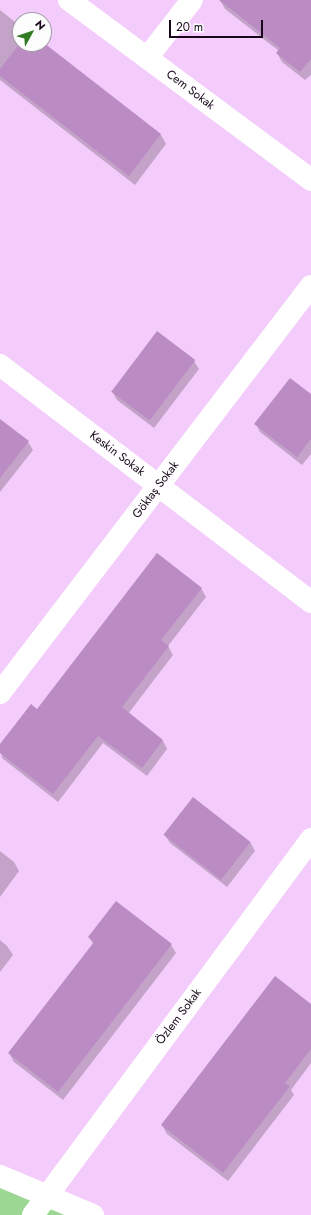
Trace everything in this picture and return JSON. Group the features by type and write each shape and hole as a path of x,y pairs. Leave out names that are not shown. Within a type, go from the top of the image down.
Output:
{"street":[{"name":"Cem Sokak","path":"69,0 311,180"},
{"path":"147,58 192,0"},
{"name":"Göktaş Sokak","path":"0,693 311,286"},
{"name":"Keskin Sokak","path":"0,366 311,602"},
{"name":"Özlem Sokak","path":"33,1215 311,839"},
{"path":"0,1176 93,1215"}],"green space":[{"path":"0,1176 93,1215 0,1215"}],"building":[{"path":"219,0 311,0 311,59 300,72 276,53 280,48"},
{"path":"52,49 161,134 129,176 0,76 0,69 13,52 52,52"},
{"path":"157,331 195,360 150,421 111,392"},
{"path":"290,378 311,394 311,439 297,457 254,424"},
{"path":"0,419 29,441 0,478"},
{"path":"157,553 202,588 161,640 169,646 122,707 163,740 142,768 98,736 53,794 0,753 0,744 31,704 37,709"},
{"path":"193,797 251,842 221,880 163,835"},
{"path":"116,901 172,944 58,1092 8,1053 94,942 88,937"},
{"path":"275,976 311,1004 311,1049 285,1083 290,1086 223,1173 161,1125"}]}
